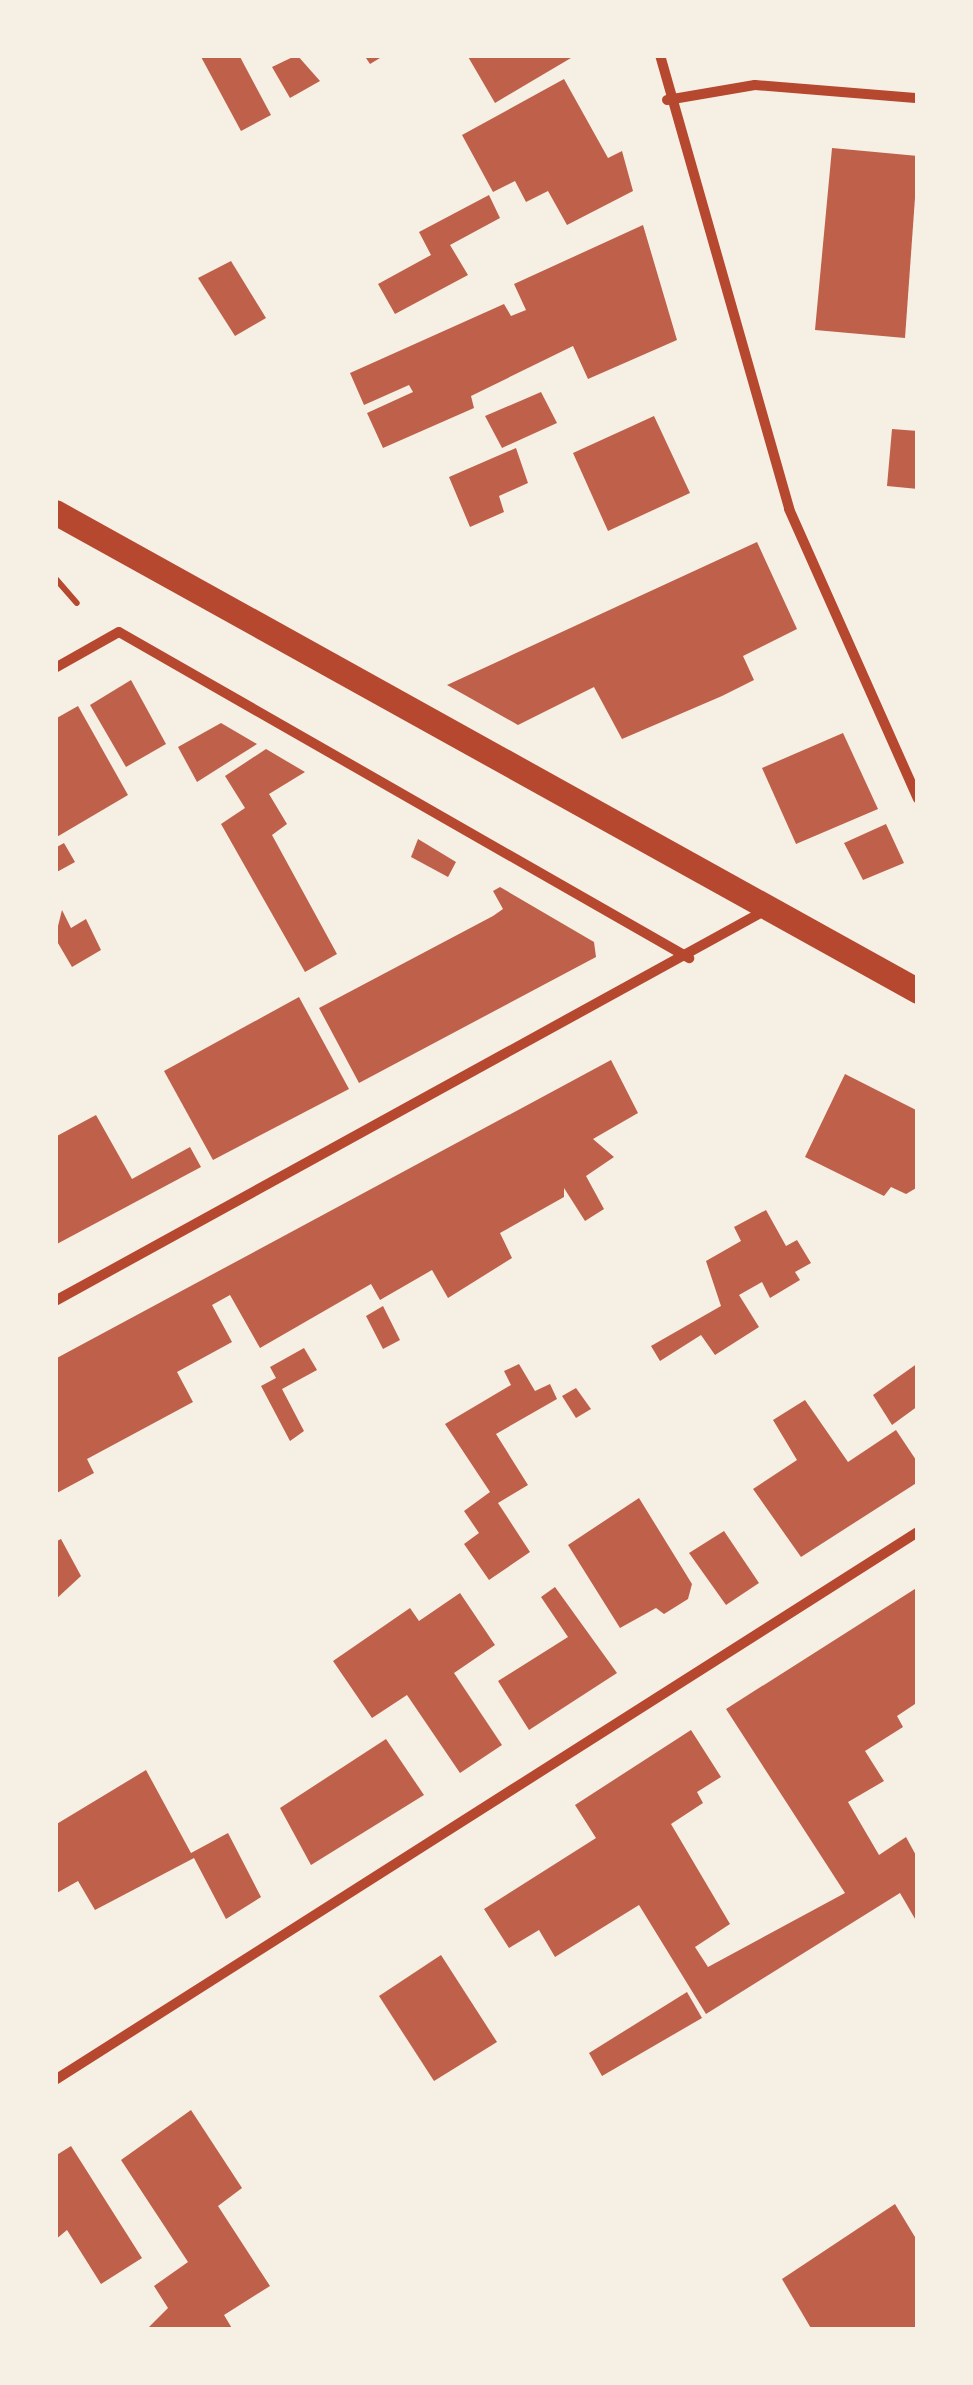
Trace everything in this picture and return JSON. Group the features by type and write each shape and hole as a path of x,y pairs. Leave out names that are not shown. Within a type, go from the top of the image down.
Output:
{"main road":[{"path":"55,512 764,910 918,991"}],"street":[{"path":"660,55 667,100 789,509 918,799"},
{"path":"667,100 755,86 918,98"},
{"path":"55,668 119,632 689,958"},
{"path":"55,1300 689,958 764,910"},
{"path":"55,2080 918,1532"}],"building":[{"path":"200,55 239,55 271,115 241,131"},
{"path":"297,55 320,81 290,98 272,67"},
{"path":"364,55 385,55 370,64"},
{"path":"467,55 576,55 495,103"},
{"path":"564,79 608,158 622,151 633,191 567,225 548,191 526,202 515,181 493,192 462,135"},
{"path":"832,148 918,156 905,338 815,330"},
{"path":"489,195 500,218 450,245 468,275 395,314 378,284 431,255 419,232"},
{"path":"643,225 677,340 588,379 573,346 471,396 474,408 383,448 367,413 413,392 409,385 364,405 350,373 504,304 511,316 526,310 514,284"},
{"path":"231,261 266,318 235,336 198,278"},
{"path":"541,392 557,423 502,448 485,416"},
{"path":"654,416 690,493 608,531 573,453"},
{"path":"892,429 918,431 918,489 887,486"},
{"path":"516,448 528,483 499,496 504,512 470,527 449,477"},
{"path":"757,542 797,629 743,656 754,680 722,696 622,739 594,687 518,725 447,685"},
{"path":"131,680 166,744 126,767 90,705"},
{"path":"78,706 128,795 55,838 55,719"},
{"path":"221,723 257,744 197,782 178,747"},
{"path":"843,733 878,809 796,844 762,768"},
{"path":"266,749 305,772 269,794 287,824 272,835 337,954 305,972 221,824 245,808 225,776"},
{"path":"886,824 904,863 863,880 844,843"},
{"path":"418,839 456,862 448,877 411,857"},
{"path":"64,843 75,862 55,873 55,848"},
{"path":"500,887 594,942 596,957 359,1083 319,1008 493,916 503,909 493,891"},
{"path":"62,910 71,928 86,919 101,950 72,967 55,938"},
{"path":"299,997 349,1089 213,1160 164,1071"},
{"path":"611,1060 638,1113 593,1139 614,1157 586,1176 604,1209 585,1221 564,1188 564,1197 500,1233 512,1258 448,1298 432,1270 380,1300 371,1284 260,1348 230,1295 212,1305 232,1342 177,1372 193,1402 87,1459 94,1473 55,1494 55,1359"},
{"path":"845,1074 918,1111 918,1187 906,1194 891,1187 884,1196 805,1157"},
{"path":"96,1115 132,1179 190,1147 201,1167 55,1245 55,1137"},
{"path":"766,1210 786,1246 797,1240 811,1263 795,1272 800,1280 770,1298 762,1282 739,1295 759,1327 715,1355 701,1335 660,1361 651,1346 721,1306 706,1261 741,1241 734,1227"},
{"path":"383,1306 400,1340 383,1349 366,1316"},
{"path":"304,1348 317,1370 282,1389 304,1431 290,1441 261,1386 276,1378 270,1367"},
{"path":"918,1363 918,1406 892,1425 873,1395"},
{"path":"519,1364 535,1391 550,1384 557,1399 496,1434 528,1485 498,1503 530,1552 489,1580 464,1544 479,1533 464,1511 490,1492 445,1424 511,1385 504,1371"},
{"path":"576,1388 591,1409 576,1418 562,1396"},
{"path":"805,1400 848,1462 896,1430 918,1463 918,1482 801,1557 753,1489 797,1460 773,1420"},
{"path":"639,1498 692,1584 688,1599 664,1614 656,1608 620,1628 568,1545"},
{"path":"724,1531 759,1583 726,1605 689,1553"},
{"path":"61,1539 81,1576 55,1600 55,1542"},
{"path":"555,1587 617,1673 529,1730 498,1681 568,1637 541,1597"},
{"path":"918,1587 918,1702 897,1716 903,1727 865,1751 884,1781 848,1802 879,1855 906,1837 918,1859 918,1924 900,1893 706,2014 639,1905 555,1957 539,1930 509,1948 484,1909 596,1838 575,1805 691,1730 721,1777 697,1792 703,1803 671,1824 730,1924 695,1947 708,1967 845,1893 726,1709"},
{"path":"460,1593 495,1645 454,1673 502,1745 460,1773 407,1695 372,1718 333,1661 410,1608 419,1621"},
{"path":"386,1739 424,1795 311,1865 280,1808"},
{"path":"146,1770 191,1853 228,1833 261,1897 226,1919 194,1858 95,1910 78,1881 55,1894 55,1825"},
{"path":"441,1955 497,2042 434,2081 379,1996"},
{"path":"687,1992 702,2018 602,2076 589,2053"},
{"path":"191,2110 242,2188 218,2206 270,2286 224,2315 233,2330 146,2330 168,2308 154,2286 188,2262 121,2160"},
{"path":"71,2146 142,2258 101,2284 67,2230 55,2240 55,2156"},
{"path":"895,2204 918,2242 918,2330 812,2330 782,2279"}]}
